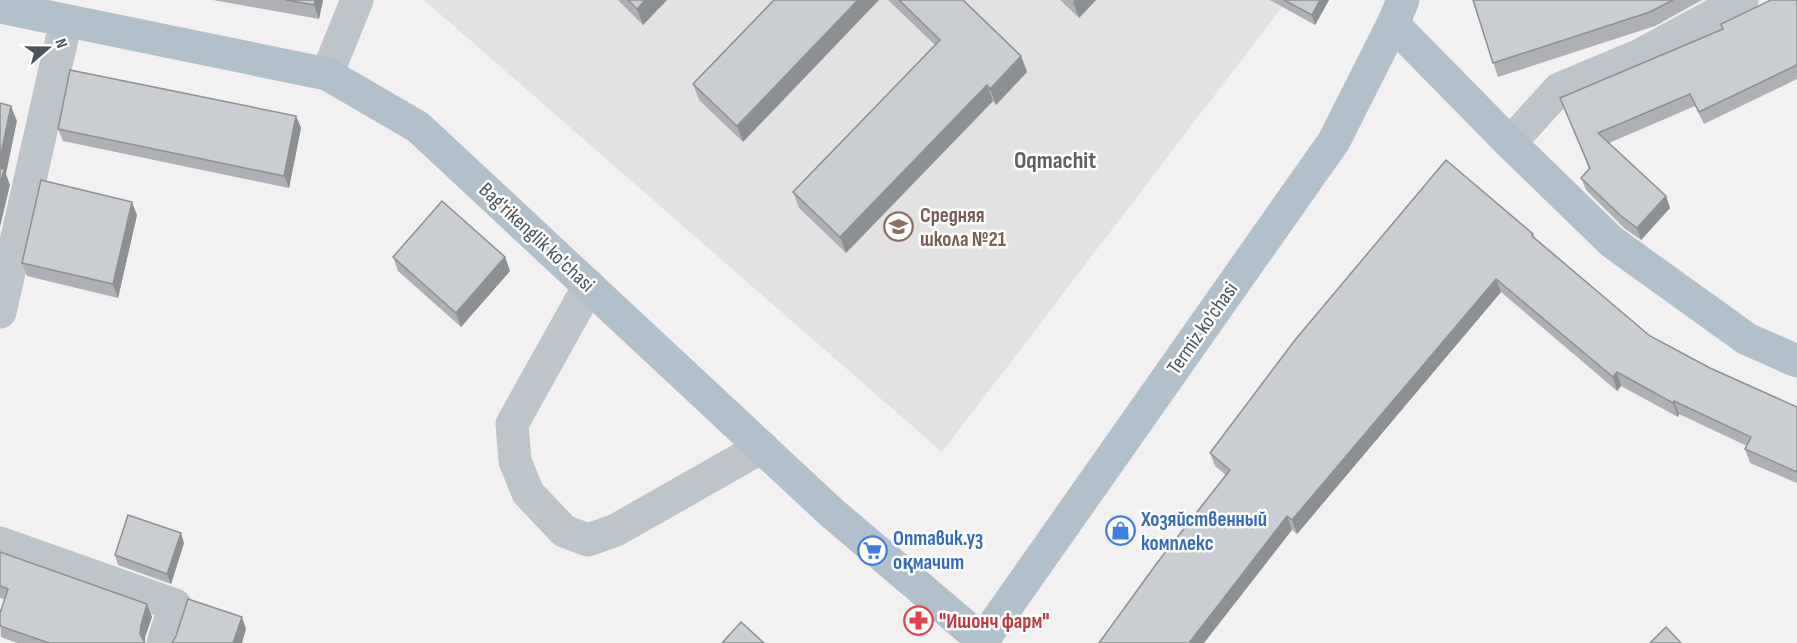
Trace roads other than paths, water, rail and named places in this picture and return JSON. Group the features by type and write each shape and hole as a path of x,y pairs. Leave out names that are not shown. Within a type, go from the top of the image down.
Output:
{"main road":[{"name":"Bag'rikenglik ko'chasi","path":"0,7 327,74 418,127 832,513 982,642"},
{"path":"1398,12 1510,143 1612,242 1747,339 1797,361"},
{"name":"Termiz ko'chasi","path":"982,642 1334,141 1398,12"}],"street":[{"path":"327,74 357,0"},
{"path":"1510,143 1559,89 1638,56 1742,0"},
{"path":"0,312 66,21"},
{"path":"589,286 512,424 515,461 528,493 564,531 588,540 616,530 762,447"},
{"path":"0,543 175,605 163,643"}],"place":[{"name":"Средняя школа №21","path":"899,227"},
{"name":"Хозяйственный комплекс","path":"1120,531"},
{"name":"Оптавик.уз оқмачит","path":"872,550"},
{"name":"\"Ишонч фарм\"","path":"918,621"}],"district":[{"name":"Oqmachit","path":"1055,160"}]}
